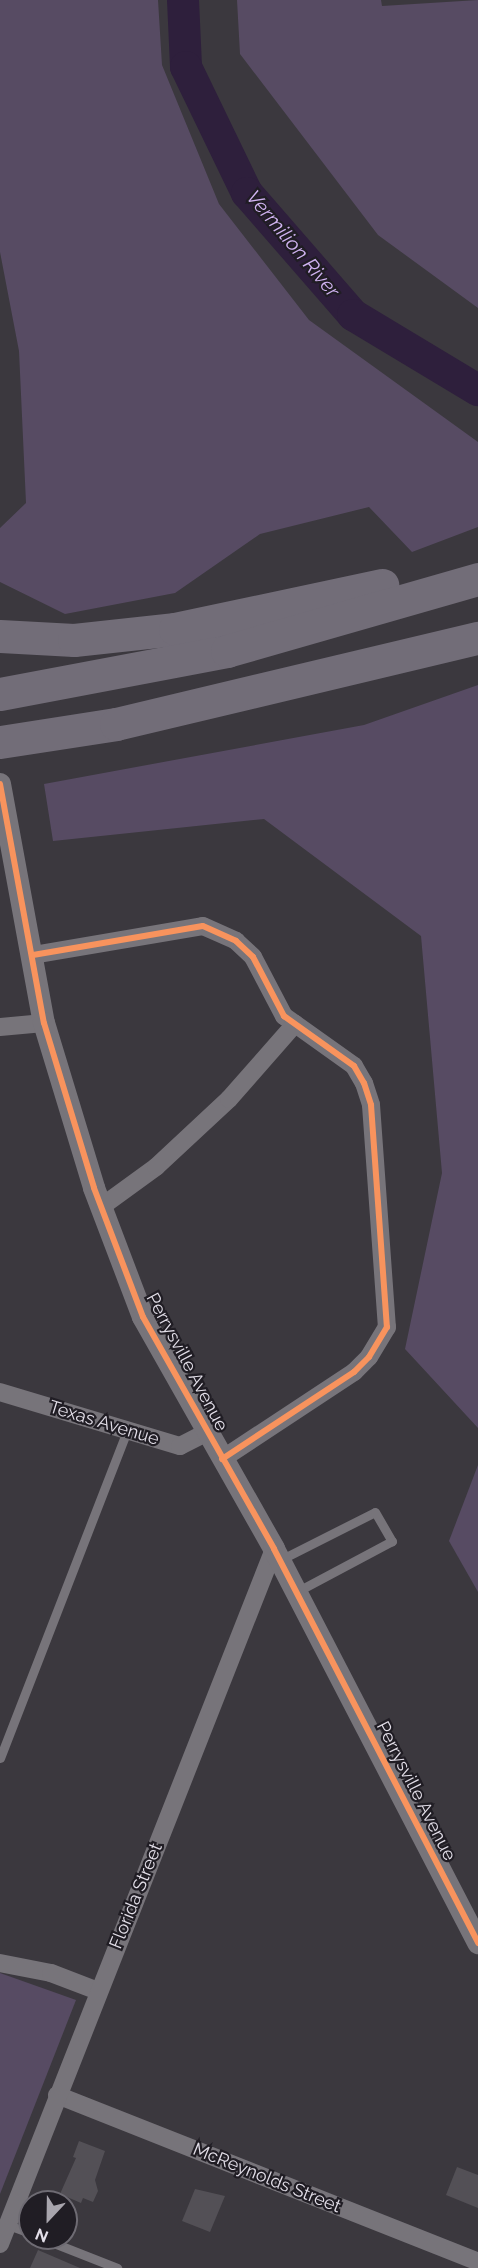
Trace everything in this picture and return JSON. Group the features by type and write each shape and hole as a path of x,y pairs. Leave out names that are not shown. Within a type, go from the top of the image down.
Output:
{"highway":[{"path":"0,694 227,651 402,590 478,567"},
{"path":"0,636 74,640 175,629 478,579"},
{"path":"0,742 116,724 439,650 478,638"},
{"path":"0,761 117,743 212,722 375,678 439,650"}],"street":[{"name":"Perrysville Avenue","path":"0,784 7,808 44,1023 101,1207 143,1317 277,1554 478,1943"},
{"path":"33,955 203,926 236,941 253,957 284,1016 354,1066 364,1083 371,1105 387,1327 369,1357 354,1372 222,1459"},
{"path":"0,1027 44,1023"},
{"path":"101,1207 156,1167 229,1099 295,1024"},
{"name":"Texas Avenue","path":"0,1392 180,1446 207,1432"},
{"name":"Florida Street","path":"0,2244 98,1991 277,1554"},
{"path":"0,1963 51,1974 98,1991"},
{"name":"McReynolds Street","path":"57,2095 469,2262"}],"lane":[{"path":"0,1758 127,1431"},
{"path":"277,1554 375,1512 392,1541 296,1592"},
{"path":"8,2225 18,2229"},
{"path":"71,2250 117,2268"}],"shaded area":[{"path":"0,0 158,0 162,65 219,204 309,320 478,442 478,527 412,552 369,507 260,534 175,593 65,614 0,582 0,528 26,503 19,351 0,252"},
{"path":"237,0 381,0 382,6 478,0 478,308 378,235 240,54"},
{"path":"478,685 478,1428 405,1349 442,1173 421,936 264,819 53,841 44,784 364,725"},
{"path":"478,1465 478,1592 449,1541"},
{"path":"0,1973 76,2000 0,2194"}],"building":[{"path":"79,2141 105,2151 95,2180 98,2191 93,2202 83,2198 81,2203 78,2202 78,2190 62,2190 76,2158 73,2157"},
{"path":"457,2167 478,2175 478,2208 446,2195"},
{"path":"195,2189 225,2196 210,2232 182,2221"},
{"path":"38,2250 80,2268 30,2268"}],"waterway":[{"name":"Vermilion River","path":"183,0 186,67 247,193 353,315 478,390"}],"cycle path":[{"path":"0,784 44,1023 94,1188 143,1317 274,1549 478,1943"},
{"path":"33,955 203,926 236,941 253,957 284,1016 354,1066 364,1083 371,1105 387,1327 369,1357 354,1372 222,1459"}]}
